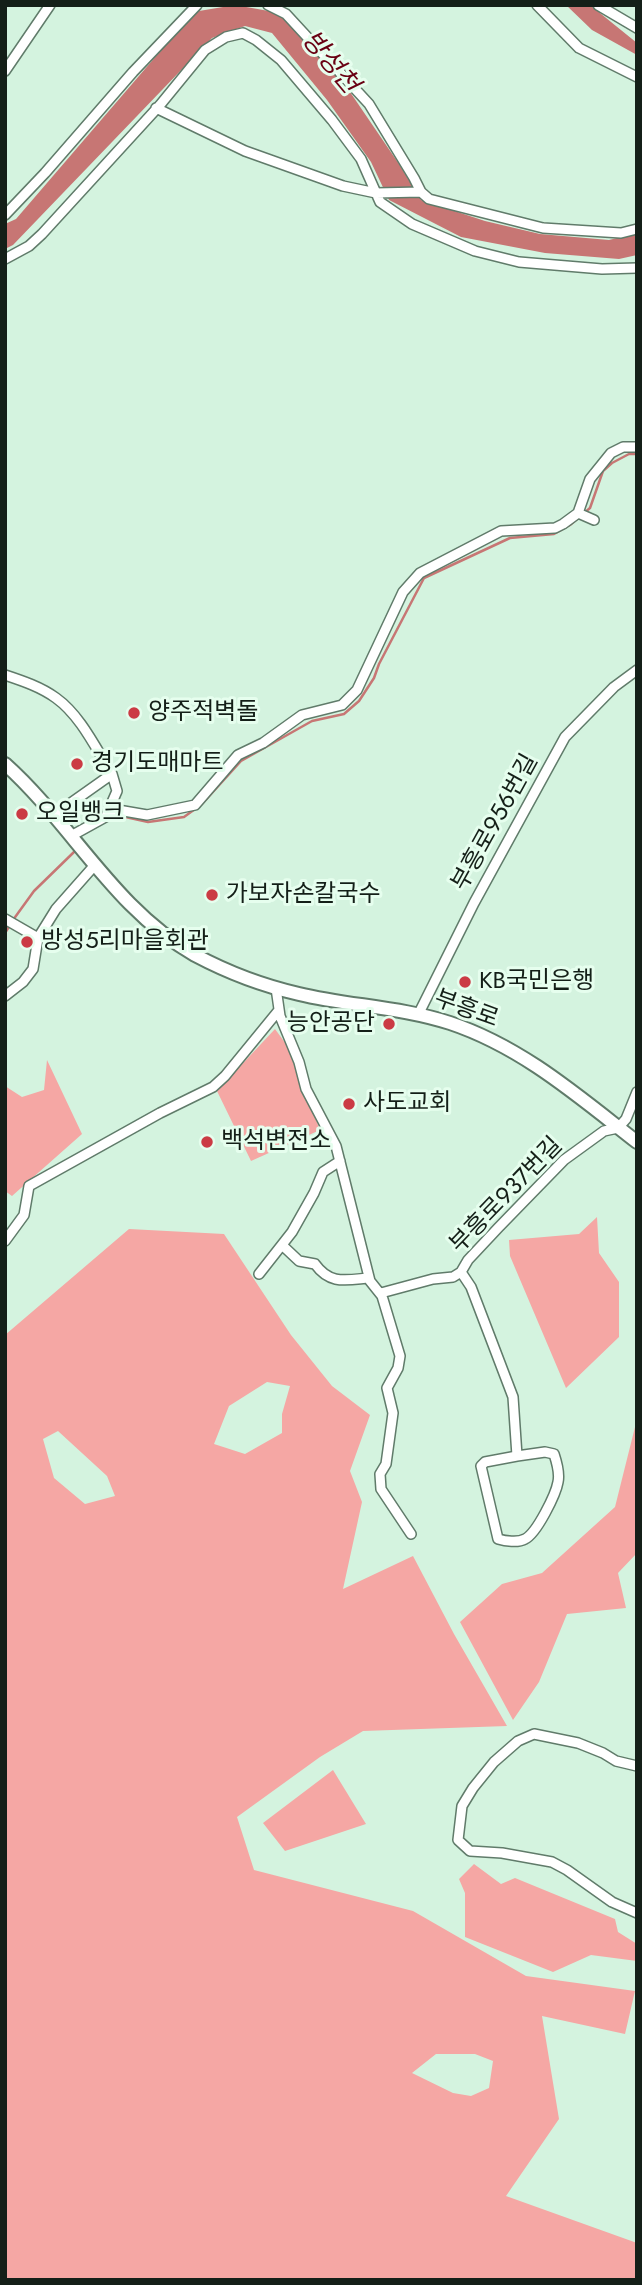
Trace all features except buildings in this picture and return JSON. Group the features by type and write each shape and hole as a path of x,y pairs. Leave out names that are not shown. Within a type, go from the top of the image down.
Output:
{"main road":[{"name":"부흥로","path":"5,764 54,815 94,866 151,924 175,942 214,963 276,988 418,1015 482,1034 549,1073 637,1142"}],"street":[{"path":"5,71 50,5"},
{"path":"5,215 197,5"},
{"path":"268,5 286,14 369,104 421,192 429,199 543,228 621,233 637,229"},
{"path":"537,5 579,48 637,77"},
{"path":"598,5 637,28"},
{"path":"5,259 29,246 42,233 205,50 226,37 243,33 281,60 361,159 380,202 412,224 475,251 519,262 602,269 637,268"},
{"path":"156,108 244,151 343,186 376,193 421,192"},
{"path":"71,836 118,810 147,815 195,806 238,755 262,743 302,715 342,705 358,690 403,592 420,573 500,531 555,528 578,513 590,479 611,453 623,447 637,447"},
{"path":"578,513 594,520"},
{"name":"부흥로956번길","path":"418,1015 474,903 565,737 614,687 637,670"},
{"path":"5,675 33,685 57,699 77,720 112,774 117,791 107,814"},
{"path":"54,815 112,774"},
{"path":"5,996 23,982 33,968 38,938 56,909 94,866"},
{"path":"10,920 38,938"},
{"path":"276,988 279,1010 306,1089 336,1146 369,1278 381,1293 400,1356 398,1367 387,1388 393,1413 386,1464 380,1474 381,1489 411,1534"},
{"path":"5,1241 24,1215 30,1186 213,1087 279,1010"},
{"path":"618,1128 626,1119 637,1092"},
{"name":"부흥로937번길","path":"381,1293 433,1279 453,1277 461,1272 468,1260 564,1160 604,1131 618,1128"},
{"path":"259,1274 282,1245 314,1194 323,1172 340,1161"},
{"path":"282,1245 299,1261 315,1264 324,1276 335,1279 369,1278"},
{"name":"부흥로937번길","path":"461,1272 471,1287 513,1397 517,1456"},
{"path":"545,1452 554,1454 559,1480 551,1502 531,1534 524,1540 505,1541 498,1539 481,1466 485,1462 517,1456 545,1452"},
{"path":"637,1766 616,1761 578,1743 534,1734 510,1748 473,1788 462,1805 458,1840 470,1851 502,1853 552,1862 612,1902 637,1913"}],"shaded area":[{"path":"235,5 280,13 350,92 421,200 485,221 540,234 609,240 637,233 637,255 619,259 545,253 461,237 389,200 371,162 327,100 272,33 245,26 212,38 13,245 5,249 5,224 16,219 163,48 199,11"},
{"path":"566,5 590,5 637,43 637,55 592,30"},
{"path":"275,1029 286,1044 320,1130 251,1161 217,1091"},
{"path":"47,1060 82,1134 12,1196 5,1191 5,1086 22,1097 44,1090"},
{"path":"597,1217 599,1253 619,1282 619,1337 566,1388 510,1256 509,1240 579,1234"},
{"path":"129,1229 224,1234 291,1335 332,1386 370,1415 350,1471 362,1502 343,1589 413,1556 507,1726 363,1731 320,1757 237,1817 254,1870 413,1911 526,1976 635,1991 625,2034 542,2016 559,2119 506,2196 637,2243 637,2280 5,2280 5,1335","holes":["267,1382 290,1386 282,1414 282,1433 245,1454 214,1444 229,1406","58,1431 107,1476 115,1496 85,1504 54,1478 43,1439","436,2054 475,2054 493,2061 489,2088 471,2096 453,2093 412,2073"]},
{"path":"637,1419 637,1553 618,1573 626,1608 567,1614 539,1682 513,1720 460,1622 502,1584 542,1573 615,1507"},
{"path":"333,1770 366,1824 285,1851 263,1823"},
{"path":"474,1864 501,1884 515,1878 615,1919 618,1932 637,1944 637,1961 591,1955 553,1972 465,1937 465,1893 459,1879"}],"waterway":[{"path":"121,816 148,822 184,817 202,804 241,761 312,721 344,714 359,701 374,678 424,578 510,538 554,534 570,525 590,508 603,471 629,454 637,454"},
{"path":"13,920 34,891 74,852"},
{"path":"5,933 10,925"}],"place":[{"name":"양주적벽돌","path":"134,713"},
{"name":"경기도매마트","path":"77,764"},
{"name":"오일뱅크","path":"22,814"},
{"name":"가보자손칼국수","path":"212,895"},
{"name":"방성5리마을회관","path":"27,942"},
{"name":"KB국민은행","path":"465,982"},
{"name":"능안공단","path":"389,1024"},
{"name":"사도교회","path":"349,1104"},
{"name":"백석변전소","path":"207,1142"}],"water label":[{"name":"방성천","path":"329,63"}]}
